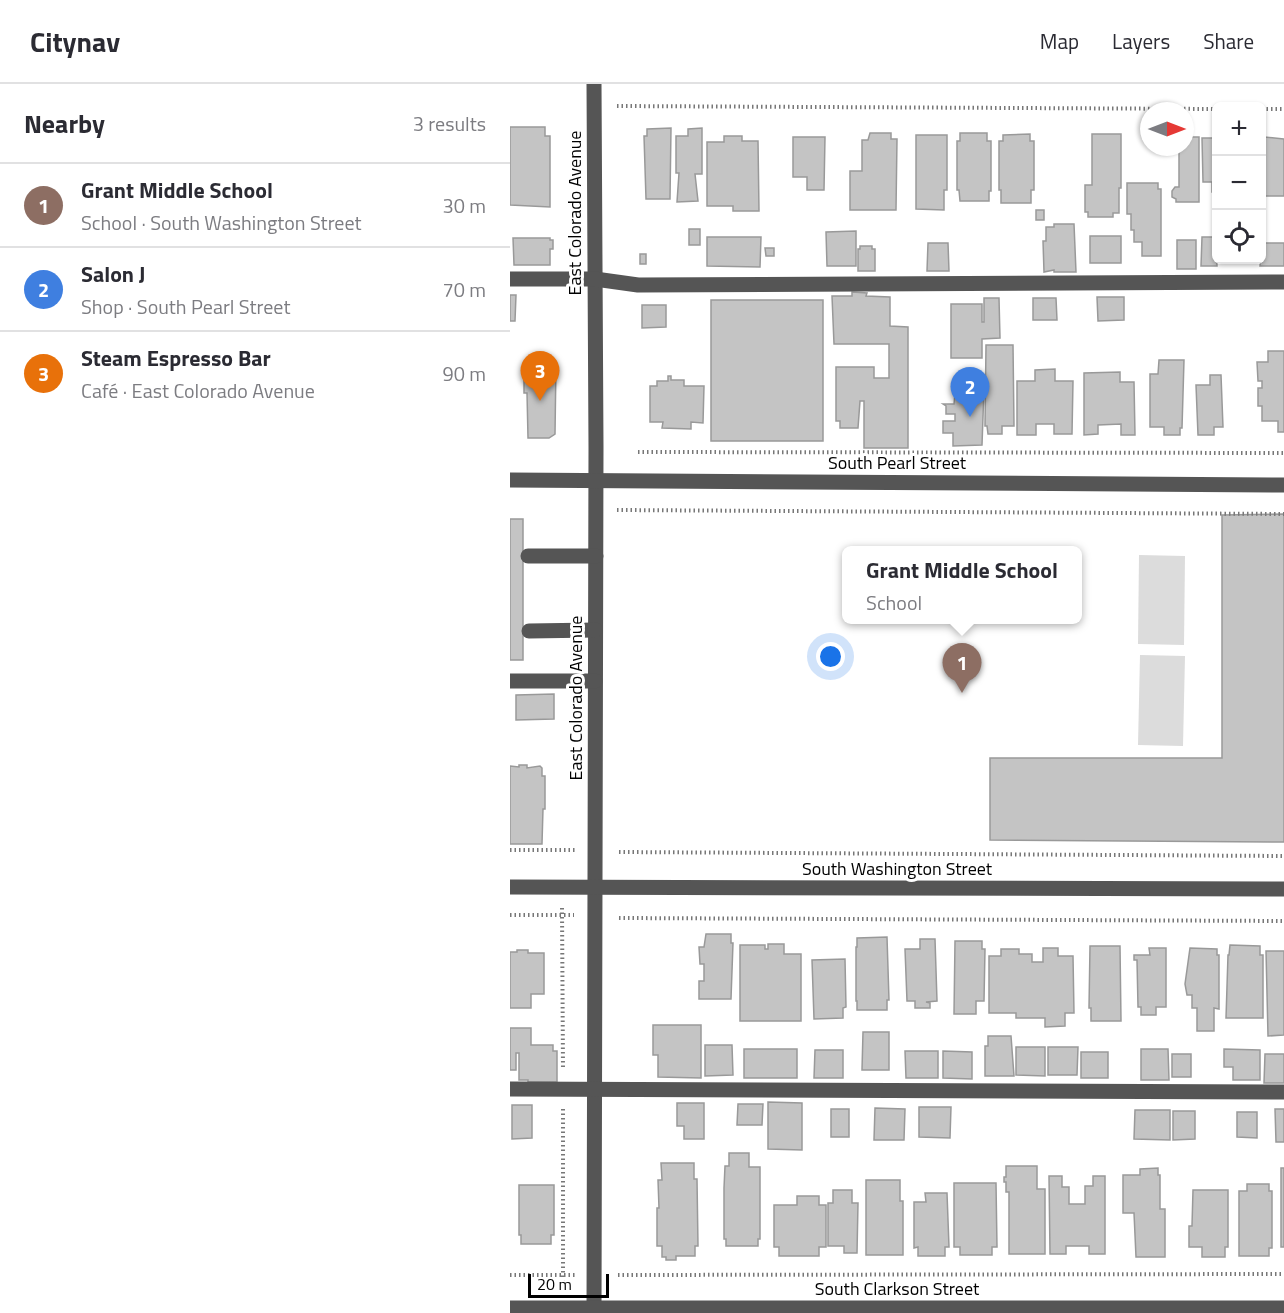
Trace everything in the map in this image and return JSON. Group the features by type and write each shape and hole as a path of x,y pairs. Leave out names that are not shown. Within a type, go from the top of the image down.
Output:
{"street":[{"name":"East Colorado Avenue","path":"594,84 596,481 594,1311"},
{"path":"510,279 595,279 638,285 1284,282"},
{"name":"South Pearl Street","path":"510,480 1284,485"},
{"path":"528,556 596,556"},
{"path":"529,631 595,630"},
{"path":"510,681 595,681"},
{"name":"South Washington Street","path":"510,887 1284,889"},
{"path":"510,1089 1284,1092"},
{"name":"South Clarkson Street","path":"510,1308 594,1311 1284,1308"}],"path":[{"path":"617,106 1212,109"},
{"path":"1266,109 1284,109"},
{"path":"638,452 1284,453"},
{"path":"617,510 1284,514"},
{"path":"510,850 579,850"},
{"path":"619,852 1284,856"},
{"path":"510,915 578,915"},
{"path":"619,918 1284,921"},
{"path":"618,1275 1284,1274"},
{"path":"510,1275 582,1275"}],"shaded area":[{"path":"1139,555 1185,556 1184,645 1138,644"},
{"path":"1140,655 1185,656 1183,746 1138,745"}],"building":[{"path":"510,127 545,127 545,136 550,136 550,207 510,205"},
{"path":"671,128 670,199 646,199 644,136 647,136 647,129"},
{"path":"702,128 702,174 695,174 698,201 677,202 679,173 676,173 676,136 688,136 688,129"},
{"path":"870,133 891,133 891,139 897,139 896,210 850,210 850,171 862,171 862,140 868,140"},
{"path":"960,133 987,133 987,141 991,141 989,201 960,201 959,190 957,190 957,141 960,141"},
{"path":"1030,134 1030,141 1034,141 1034,190 1031,190 1031,203 1001,203 999,141 1003,141 1003,135"},
{"path":"1092,134 1121,134 1119,213 1113,213 1113,217 1088,217 1088,212 1085,212 1085,185 1092,185"},
{"path":"916,135 947,135 947,190 944,190 944,210 916,209"},
{"path":"724,136 742,136 742,141 758,141 759,211 733,211 733,206 707,206 707,142 724,142"},
{"path":"793,137 825,137 824,190 807,190 807,177 793,177"},
{"path":"1194,137 1199,137 1199,202 1176,202 1176,199 1172,197 1172,191 1175,187 1179,187 1179,156 1194,156"},
{"path":"1266,137 1284,139 1284,196 1266,196"},
{"path":"1202,138 1212,138 1212,182 1203,182"},
{"path":"1127,183 1158,183 1158,189 1161,189 1161,256 1142,256 1142,242 1134,242 1131,214 1127,214"},
{"path":"1036,210 1044,210 1044,220 1036,220"},
{"path":"1054,224 1074,224 1076,272 1054,272 1054,270 1044,272 1043,241 1046,241 1046,227 1054,227"},
{"path":"689,229 700,229 700,245 689,245"},
{"path":"856,231 856,266 827,266 826,232"},
{"path":"1090,236 1121,236 1121,263 1090,263"},
{"path":"707,237 761,237 760,267 707,266"},
{"path":"1202,237 1212,237 1212,264 1217,264 1217,266 1201,266"},
{"path":"513,238 550,238 553,240 553,249 550,249 550,265 514,265"},
{"path":"1177,240 1196,240 1196,269 1177,269"},
{"path":"928,243 948,243 949,271 927,271"},
{"path":"1266,243 1284,243 1284,266 1260,266 1260,264 1266,264"},
{"path":"860,246 872,246 872,249 875,249 875,271 858,271"},
{"path":"765,248 774,248 774,256 766,256"},
{"path":"640,254 646,254 646,264 640,264"},
{"path":"852,292 867,293 866,296 890,297 890,326 908,327 908,448 864,448 864,401 860,401 858,428 840,428 840,421 836,421 836,367 874,367 874,378 889,378 889,344 834,344 832,296 852,296"},
{"path":"510,295 516,295 515,321 510,321"},
{"path":"1097,297 1124,297 1124,320 1098,321"},
{"path":"984,298 999,298 1000,338 982,339 982,358 951,358 951,304 982,304 982,322 984,322"},
{"path":"1033,298 1056,298 1057,320 1033,320"},
{"path":"711,300 823,300 823,441 711,441"},
{"path":"642,305 666,305 666,327 642,328"},
{"path":"986,345 1013,345 1014,426 1002,426 1002,434 988,434 987,426 985,426"},
{"path":"1268,351 1284,351 1284,432 1278,432 1278,421 1262,421 1262,406 1258,406 1258,388 1262,388 1262,381 1258,381 1257,362 1268,362"},
{"path":"1159,360 1184,360 1180,435 1164,435 1164,427 1150,427 1150,374 1158,374"},
{"path":"524,364 556,364 555,434 549,438 528,438"},
{"path":"1055,369 1055,381 1073,381 1072,434 1054,434 1054,424 1036,424 1036,435 1017,435 1017,381 1035,381 1035,370"},
{"path":"1120,372 1120,382 1134,382 1135,435 1121,435 1121,424 1098,425 1098,434 1084,435 1084,373"},
{"path":"1210,375 1221,375 1223,427 1214,427 1214,435 1198,435 1196,385 1210,385"},
{"path":"668,376 671,376 671,380 684,380 684,386 704,386 703,423 691,422 691,429 662,428 663,422 650,422 650,386 657,386 657,381 668,381"},
{"path":"956,382 977,382 977,389 984,389 982,445 953,446 953,433 943,433 943,421 955,421 955,414 946,414 946,406 943,404 954,404"},
{"path":"1284,514 1284,842 990,840 990,758 1222,758 1222,515"},
{"path":"510,519 523,519 523,660 510,660"},
{"path":"554,694 554,719 516,720 516,695"},
{"path":"519,765 527,765 527,768 540,766 542,776 545,776 542,844 510,844 510,766 519,767"},
{"path":"706,934 731,934 731,943 733,943 731,999 699,999 699,981 704,981 704,964 700,964 699,947 704,947"},
{"path":"887,937 889,1000 887,1000 887,1010 857,1010 857,938"},
{"path":"920,939 935,939 937,1001 926,1002 930,1003 930,1008 915,1008 915,1001 907,1001 905,949 920,949"},
{"path":"955,941 982,941 982,949 985,949 984,1001 976,1001 976,1014 954,1014"},
{"path":"768,944 784,944 784,954 801,954 801,1021 740,1021 740,945 765,945 765,949 768,949"},
{"path":"1230,945 1260,946 1260,955 1263,955 1263,1018 1226,1018"},
{"path":"1090,946 1120,946 1121,1021 1091,1021 1091,1008 1089,1008"},
{"path":"1043,948 1058,948 1058,956 1073,956 1074,1013 1065,1013 1065,1026 1045,1027 1045,1018 1016,1018 1016,1013 989,1013 989,956 1001,956 1001,949 1019,949 1019,954 1032,954 1032,962 1043,962"},
{"path":"1149,948 1166,948 1166,1007 1156,1007 1156,1015 1141,1015 1141,1007 1138,1007 1137,960 1134,960 1134,955 1150,955"},
{"path":"1190,948 1217,949 1217,955 1219,955 1219,1009 1214,1008 1214,1031 1197,1031 1197,1008 1192,1008 1192,995 1187,995 1185,984"},
{"path":"517,950 544,953 544,994 531,994 531,1008 510,1008 510,952 517,952"},
{"path":"1266,951 1284,951 1284,1035 1268,1036"},
{"path":"845,959 846,1007 843,1008 843,1018 814,1019 812,960"},
{"path":"653,1025 701,1025 701,1078 658,1077 658,1055 653,1055"},
{"path":"510,1028 531,1028 531,1045 553,1045 553,1051 557,1051 557,1082 519,1080 519,1053 516,1053 516,1070 510,1070"},
{"path":"863,1032 889,1032 889,1070 862,1070"},
{"path":"988,1036 1011,1036 1014,1076 985,1076 985,1046 988,1046"},
{"path":"705,1045 732,1045 733,1075 705,1076"},
{"path":"1016,1047 1045,1047 1045,1076 1016,1075"},
{"path":"1048,1047 1078,1047 1077,1075 1048,1075"},
{"path":"744,1049 797,1049 797,1078 744,1078"},
{"path":"1141,1049 1168,1049 1169,1080 1141,1080"},
{"path":"1224,1049 1260,1050 1260,1080 1233,1080 1233,1067 1224,1067"},
{"path":"815,1050 843,1050 843,1078 814,1078"},
{"path":"905,1051 938,1051 938,1078 906,1078"},
{"path":"943,1051 972,1052 972,1079 943,1078"},
{"path":"1081,1052 1108,1052 1108,1078 1081,1078"},
{"path":"1172,1054 1191,1054 1191,1077 1172,1077"},
{"path":"1265,1054 1284,1054 1284,1083 1264,1083"},
{"path":"768,1102 802,1103 802,1150 768,1149"},
{"path":"677,1103 704,1103 704,1139 684,1139 684,1126 677,1126"},
{"path":"738,1104 763,1104 762,1125 737,1125"},
{"path":"512,1105 532,1105 532,1138 512,1139"},
{"path":"919,1107 951,1107 950,1138 919,1137"},
{"path":"875,1108 905,1109 904,1140 874,1140"},
{"path":"831,1109 849,1109 849,1137 831,1137"},
{"path":"1275,1109 1284,1109 1284,1142 1276,1142"},
{"path":"1135,1110 1170,1110 1170,1140 1134,1139"},
{"path":"1173,1111 1195,1111 1195,1139 1173,1140"},
{"path":"1237,1112 1257,1112 1257,1138 1237,1137"},
{"path":"729,1153 749,1153 749,1167 760,1167 760,1239 758,1239 758,1246 726,1246 724,1188 725,1166 729,1166"},
{"path":"661,1163 694,1163 694,1179 697,1179 698,1246 695,1246 695,1256 676,1256 676,1260 666,1260 666,1257 662,1257 662,1246 657,1246 658,1180 662,1180"},
{"path":"1006,1166 1037,1166 1037,1189 1045,1189 1045,1254 1009,1254 1009,1192 1006,1192 1006,1182 1004,1182"},
{"path":"1158,1168 1160,1209 1165,1209 1165,1257 1136,1257 1134,1213 1123,1213 1123,1175 1140,1175 1140,1169"},
{"path":"1281,1168 1284,1168 1284,1247 1281,1247"},
{"path":"1049,1176 1062,1176 1062,1187 1069,1187 1069,1204 1085,1204 1085,1186 1093,1186 1093,1176 1105,1176 1105,1254 1089,1254 1089,1246 1066,1246 1066,1254 1050,1254"},
{"path":"866,1180 900,1180 900,1201 903,1201 903,1255 866,1255"},
{"path":"954,1183 996,1183 997,1247 992,1247 992,1255 960,1255 960,1247 954,1247"},
{"path":"1247,1184 1269,1184 1269,1191 1272,1191 1272,1248 1269,1248 1269,1256 1239,1256 1239,1191 1247,1191"},
{"path":"519,1185 554,1185 554,1235 551,1235 551,1244 521,1244"},
{"path":"833,1190 852,1190 852,1203 858,1203 857,1253 844,1253 844,1246 828,1246 828,1203 833,1203"},
{"path":"1193,1190 1228,1190 1228,1247 1225,1247 1225,1257 1202,1257 1202,1247 1189,1247"},
{"path":"925,1193 947,1193 949,1247 945,1247 945,1256 918,1256 918,1247 914,1248 914,1202 926,1202"},
{"path":"797,1196 819,1196 819,1205 826,1205 826,1247 819,1247 819,1256 779,1256 779,1247 774,1247 774,1205 797,1205"}],"place":[{"name":"Steam Espresso Bar","path":"540,401"},
{"name":"Salon J","path":"970,417"},
{"name":"Grant Middle School","path":"962,693"}]}
